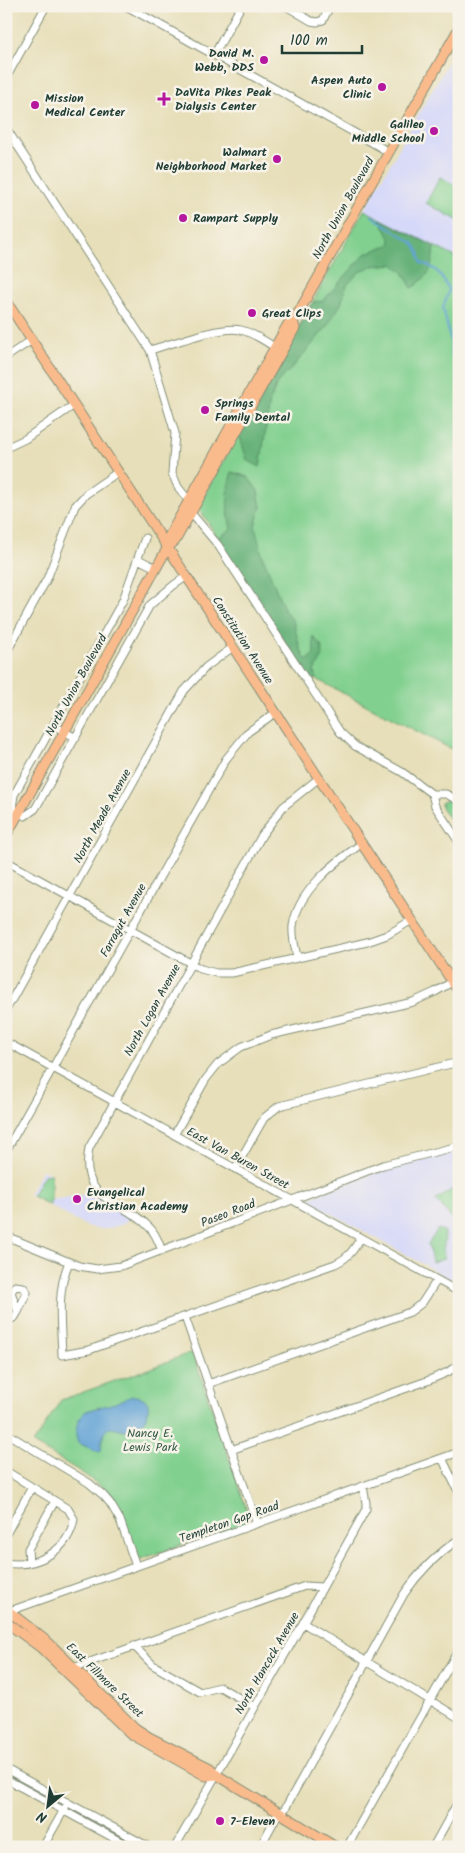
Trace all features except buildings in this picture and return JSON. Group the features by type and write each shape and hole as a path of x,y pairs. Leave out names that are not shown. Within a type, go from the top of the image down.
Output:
{"main road":[{"name":"North Union Boulevard","path":"168,547 175,542 191,513 278,349 288,324 293,322 389,152 455,43 459,28"},
{"name":"Constitution Avenue","path":"6,301 459,992"},
{"name":"North Union Boulevard","path":"6,836 168,547 169,536 188,501 278,349"},
{"name":"East Fillmore Street","path":"7,1611 49,1644 135,1728 210,1768 217,1775 336,1847"},
{"name":"East Fillmore Street","path":"6,1622 40,1647 131,1734 206,1776 217,1775"}],"street":[{"path":"6,78 46,6"},
{"path":"126,6 389,152"},
{"path":"214,55 241,6"},
{"path":"286,6 311,21 318,22 323,20 330,6"},
{"path":"6,128 150,350 175,434 172,473 178,487 188,501"},
{"path":"150,350 226,329 244,330 278,349"},
{"path":"6,357 32,340"},
{"path":"6,448 25,439 74,405"},
{"path":"6,653 47,580 75,506 86,494 118,472"},
{"path":"191,513 218,545 340,732 356,746 411,778 432,794 446,794 459,800"},
{"path":"145,538 123,600 13,799 12,808 26,816 35,809 150,605 174,584 187,576"},
{"path":"138,559 156,568"},
{"name":"North Meade Avenue","path":"6,1010 184,691 206,666 233,647"},
{"name":"Farragut Avenue","path":"6,1151 226,759 241,739 255,726 275,713"},
{"path":"53,725 76,738"},
{"name":"North Logan Avenue","path":"162,1251 150,1227 139,1218 104,1199 95,1189 89,1175 87,1160 89,1148 268,825 291,799 319,778"},
{"path":"432,794 435,806 459,842"},
{"path":"297,957 293,928 296,914 302,902 314,885 331,867 361,844"},
{"path":"6,861 191,963 207,971 223,974 377,939 397,930 412,920"},
{"path":"174,1135 206,1079 218,1064 241,1047 271,1035 414,1002 452,982"},
{"name":"East Van Buren Street","path":"6,1042 459,1292"},
{"path":"235,1169 264,1118 279,1106 459,1062"},
{"name":"Paseo Road","path":"6,1236 68,1262 89,1268 105,1269 121,1266 383,1165 459,1146"},
{"path":"68,1262 60,1292 62,1355 89,1350 335,1264 351,1254 360,1239"},
{"path":"208,1384 410,1312 422,1303 437,1280"},
{"path":"6,1322 15,1317 18,1312"},
{"path":"185,1317 257,1524"},
{"path":"231,1450 427,1381 448,1372 459,1364"},
{"path":"6,1433 89,1483 103,1495 120,1520 136,1566"},
{"name":"Templeton Gap Road","path":"7,1611 459,1452"},
{"path":"442,1458 459,1493"},
{"path":"6,1563 29,1562 46,1557 57,1550 72,1526 74,1519 71,1512 55,1501 7,1474"},
{"name":"North Hancock Avenue","path":"175,1847 366,1509 363,1486"},
{"path":"6,1534 32,1487"},
{"path":"29,1562 28,1549 55,1501"},
{"path":"260,1847 367,1662 395,1608 419,1573 441,1552 459,1539"},
{"path":"73,1668 304,1586 322,1588"},
{"path":"303,1623 459,1718"},
{"path":"134,1646 153,1665 200,1692 220,1687 255,1707"},
{"path":"347,1847 459,1649"},
{"path":"6,1769 149,1847"},
{"path":"6,1779 130,1847"},
{"path":"433,1847 459,1800"},
{"path":"43,1847 67,1803"}],"shaded area":[{"name":"Galileo Middle School","path":"455,50 459,50 459,259 364,210"},
{"path":"459,1152 459,1284 309,1201 312,1197 393,1166"},
{"name":"Evangelical Christian Academy","path":"42,1170 51,1174 51,1200 93,1193 104,1204 130,1218 121,1225 106,1229 96,1229 82,1224 29,1194"}],"green space":[{"path":"440,177 459,187 459,221 426,203"},
{"path":"364,210 459,259 459,753 316,679 312,682 237,570 199,508"},
{"path":"380,219 434,246 429,271 412,288 403,272 393,264 372,266 359,272 347,285 341,304 325,329 291,369 278,381 270,401 260,467 247,460 239,434 313,302 323,301 365,254 391,244 390,238"},
{"path":"232,472 248,477 258,491 261,507 255,526 262,555 285,611 293,621 305,659 310,659 314,653 313,636 322,647 322,658 314,671 316,679 312,682 217,539 231,529 227,500"},
{"path":"447,800 459,806 459,834 441,807 441,803"},
{"path":"51,1174 51,1200 49,1205 32,1196 44,1175"},
{"path":"459,1185 459,1220 454,1221 436,1200"},
{"path":"438,1229 444,1231 445,1234 444,1259 432,1262 428,1244"},
{"name":"Nancy E. Lewis Park","path":"189,1353 193,1354 249,1516 248,1520 242,1524 141,1559 136,1555 122,1517 109,1495 90,1478 33,1444 61,1400"}],"water":[{"path":"132,1396 145,1399 148,1404 147,1414 140,1425 132,1430 107,1428 102,1440 101,1451 99,1452 78,1443 77,1426 80,1418 86,1411"}],"waterway":[{"path":"372,216 413,243 419,252 421,263 435,270 444,280 449,290 443,308 451,343 451,354 459,354"}],"place":[{"name":"David M. Webb, DDS","path":"264,60"},
{"name":"Aspen Auto Clinic","path":"382,87"},
{"name":"DaVita Pikes Peak Dialysis Center","path":"164,99"},
{"name":"Mission Medical Center","path":"35,105"},
{"name":"Galileo Middle School","path":"434,131"},
{"name":"Walmart Neighborhood Market","path":"277,159"},
{"name":"Rampart Supply","path":"183,218"},
{"name":"Great Clips","path":"252,313"},
{"name":"Springs Family Dental","path":"205,410"},
{"name":"Evangelical Christian Academy","path":"77,1199"},
{"name":"7-Eleven","path":"220,1821"}]}
